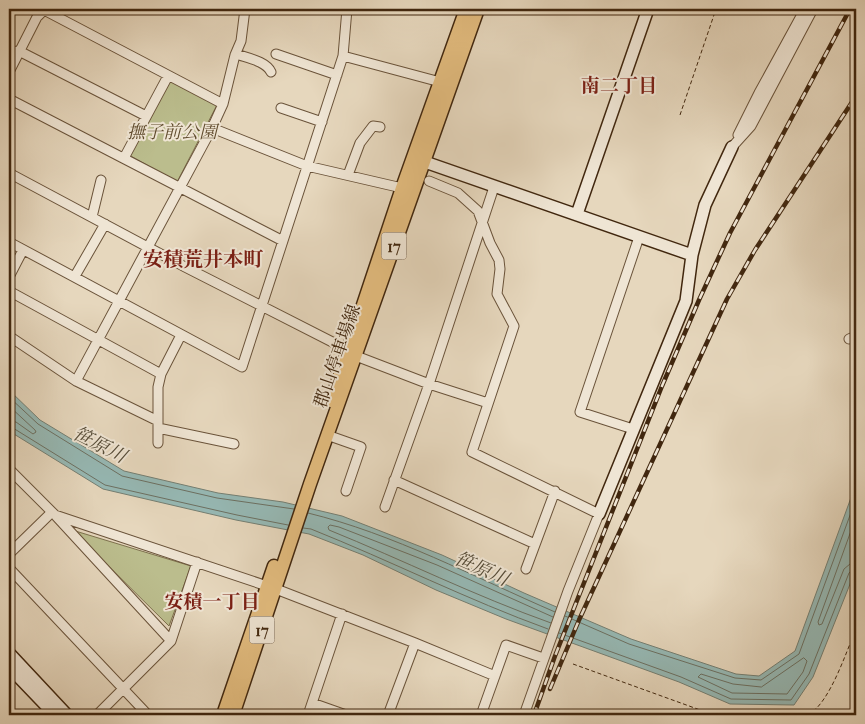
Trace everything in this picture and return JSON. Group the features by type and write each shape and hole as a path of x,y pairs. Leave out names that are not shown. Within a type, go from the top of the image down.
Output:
{"main road":[{"name":"郡山停車場線","path":"223,715 271,587 352,353 425,162 466,9"},
{"name":"郡山停車場線","path":"307,482 328,435 402,188 478,9"},
{"name":"郡山停車場線","path":"233,715 271,587"}],"street":[{"path":"76,381 212,128 222,104 241,41 245,9"},
{"path":"9,242 242,367 343,56 347,9"},
{"path":"577,214 648,9"},
{"path":"524,715 568,592 686,301 692,255 705,205 759,93 805,9"},
{"path":"732,147 751,126 813,9"},
{"path":"9,72 37,17 44,10 222,104"},
{"path":"9,52 19,51 146,116"},
{"path":"236,54 261,63 270,69 271,72"},
{"path":"276,54 337,74"},
{"path":"343,56 446,84"},
{"path":"124,158 168,76"},
{"path":"9,99 283,241"},
{"path":"281,108 322,122"},
{"path":"348,176 362,139 373,126 380,127"},
{"path":"212,128 307,166 402,188"},
{"path":"425,162 692,255"},
{"path":"9,173 352,353 429,384 488,403"},
{"path":"92,217 101,180"},
{"path":"429,181 458,193 478,212 499,260 497,294 514,326 472,452 556,491 599,514"},
{"path":"385,507 429,384 494,187"},
{"path":"75,276 105,224"},
{"path":"633,429 580,412 639,237"},
{"path":"9,277 23,250"},
{"path":"9,291 161,374"},
{"path":"158,443 158,387 161,374 181,335"},
{"path":"9,336 76,381 158,424 234,444"},
{"path":"328,435 361,447 346,491"},
{"path":"9,469 54,514 172,641"},
{"path":"394,480 535,544"},
{"path":"526,569 556,491"},
{"path":"9,554 54,514"},
{"path":"54,514 271,587 495,676"},
{"path":"97,715 172,641 197,562"},
{"path":"9,568 148,715"},
{"path":"308,715 342,614"},
{"path":"388,715 415,643"},
{"path":"482,715 506,645 545,655"},
{"path":"9,653 67,715"},
{"path":"9,667 55,715"},
{"path":"312,704 346,715"}],"path":[{"path":"680,116 716,9"},
{"path":"808,715 820,706 830,689 856,629"},
{"path":"573,664 714,715"}],"green space":[{"name":"撫子前公園","path":"169,80 217,105 177,182 129,155"},
{"path":"72,530 191,566 169,626"}],"water":[{"path":"9,390 40,420 124,471 218,493 283,502 342,516 442,555 631,639 736,674 759,676 795,651 856,484 856,569 813,677 794,705 730,704 679,682 506,619 436,590 363,555 309,534 236,520 103,489 9,431"}],"railway":[{"path":"534,715 555,656 662,386 699,300 730,233 850,9"},
{"path":"550,689 579,620 727,299 755,250 856,96"}],"district":[{"name":"南二丁目","path":"619,85"},
{"name":"安積荒井本町","path":"203,259"},
{"name":"安積一丁目","path":"212,601"}],"water label":[{"name":"笹原川","path":"100,444"},
{"name":"笹原川","path":"482,568"}]}
